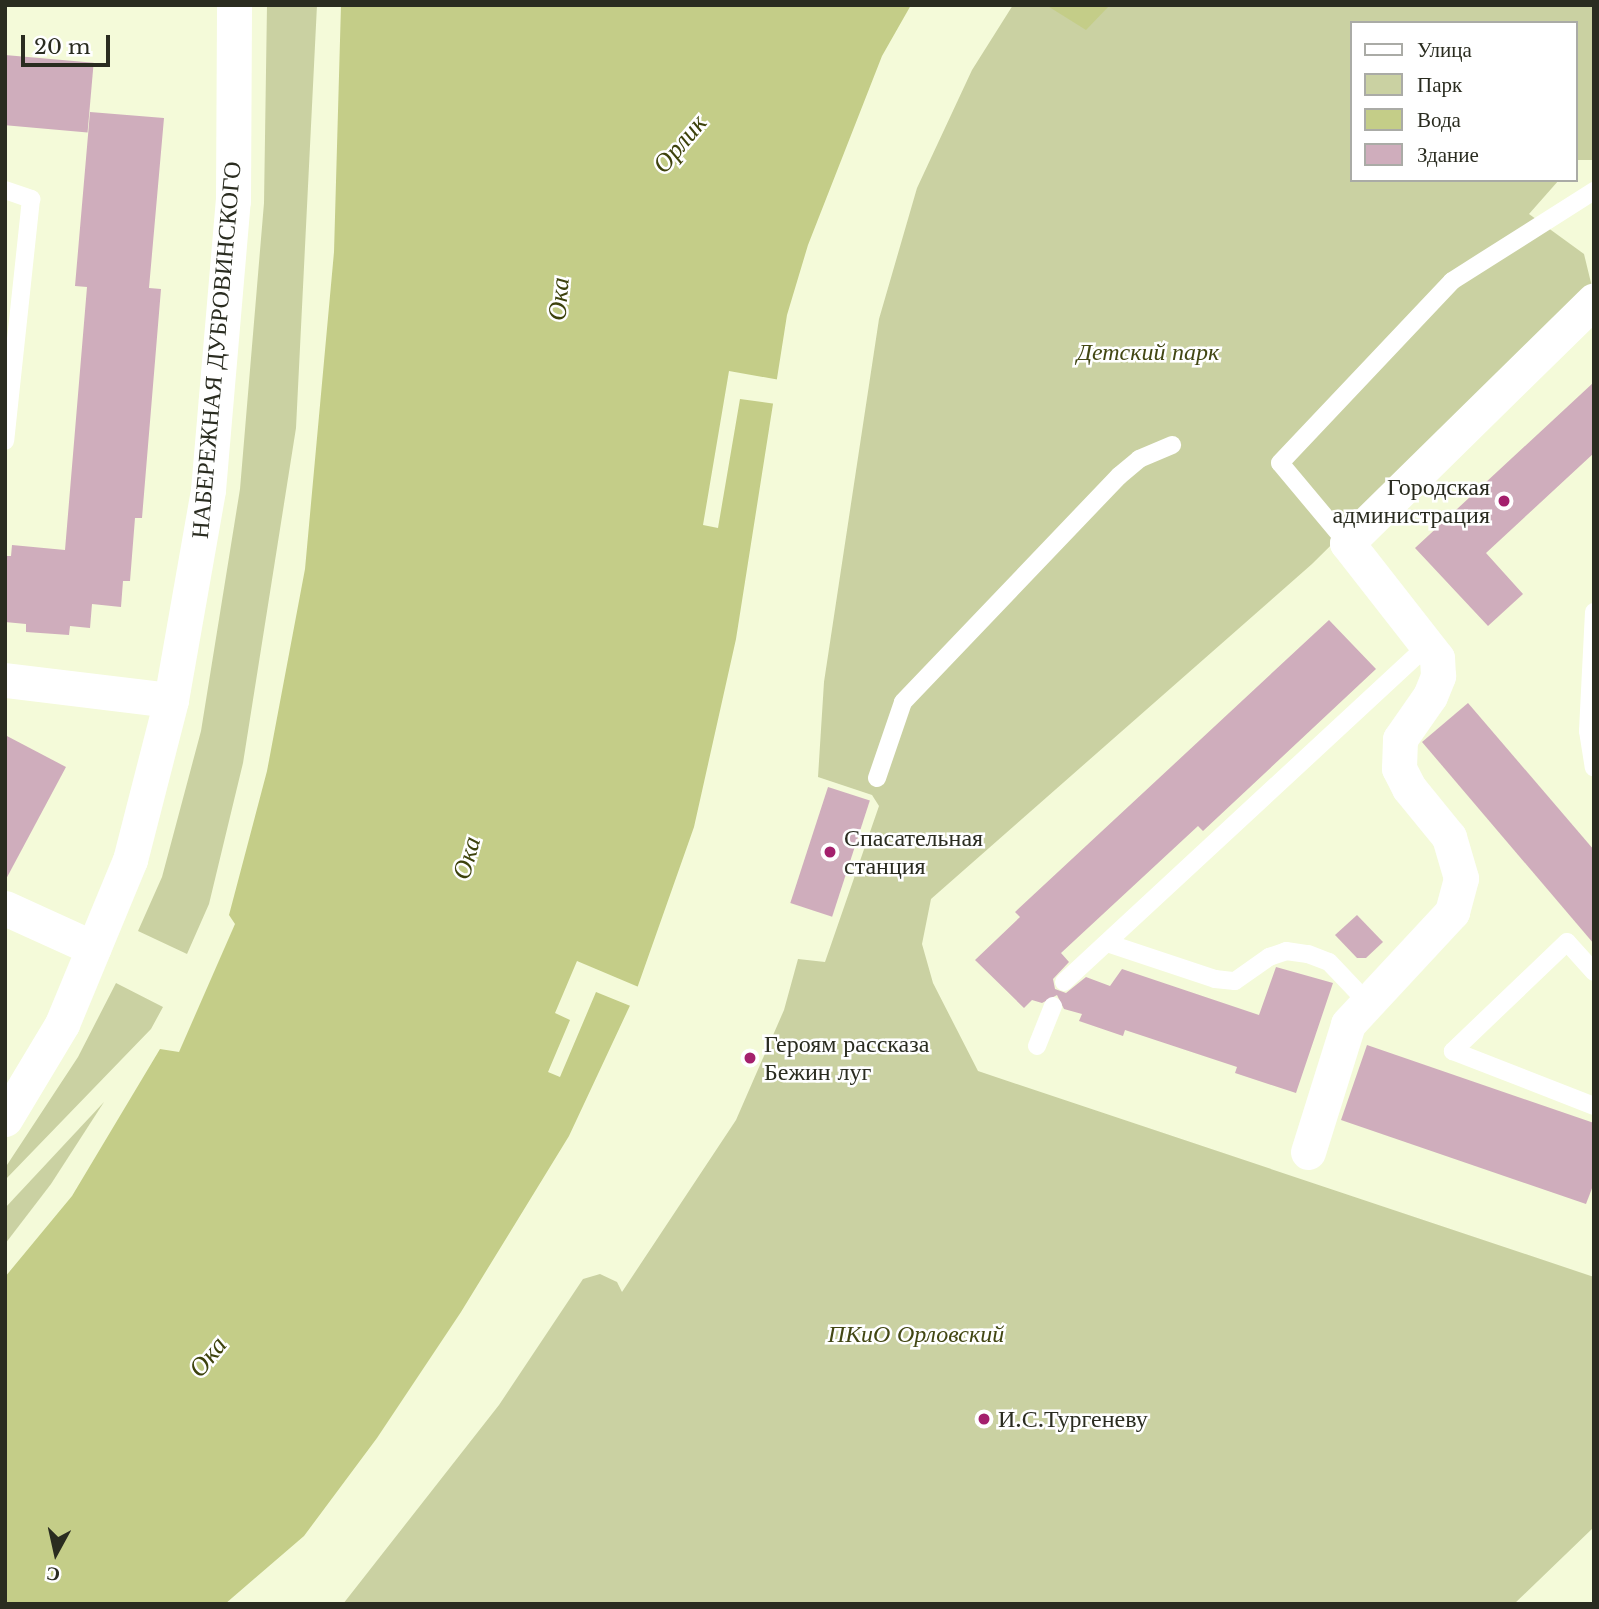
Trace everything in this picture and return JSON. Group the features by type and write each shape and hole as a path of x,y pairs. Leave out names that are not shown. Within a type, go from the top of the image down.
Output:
{"street":[{"name":"НАБЕРЕЖНАЯ ДУБРОВИНСКОГО","path":"5,1119 62,1024 130,860 171,700 208,490 233,201 234,5"},
{"path":"1308,1152 1348,1024 1366,1001 1428,942 1452,912 1458,896 1457,852 1399,768 1400,739 1438,676 1430,643 1347,542 1594,299"},
{"path":"5,680 171,700"},
{"path":"5,908 93,948"}],"lane":[{"path":"5,190 31,199 5,441"},
{"path":"1347,542 1280,463 1452,281 1594,191"},
{"path":"877,778 903,702 1119,476 1139,459 1172,445"},
{"path":"1594,612 1588,731 1594,768"},
{"path":"1065,982 1430,643"},
{"path":"1594,972 1567,942 1453,1051 1594,1106"},
{"path":"1107,943 1215,979 1236,981 1277,954 1308,954 1329,962 1366,1001"},
{"path":"1037,1046 1053,1006"}],"green space":[{"path":"267,5 317,5 296,428 243,763 209,904 187,954 138,931 162,877 201,731 240,489 264,203"},
{"path":"1013,5 1594,5 1594,160 1578,160 1578,21 1350,21 1350,182 1557,182 1529,214 1584,254 1592,287 1312,564 931,899 922,944 933,983 978,1071 1594,1277 1594,1527 1514,1604 343,1604 499,1405 583,1279 600,1274 617,1282 622,1292 736,1120 784,1010 798,959 825,962 879,806 872,795 818,777 824,682 879,319 917,188 972,70"},
{"path":"116,983 163,1007 151,1029 5,1180 5,1168 78,1057"},
{"path":"104,1102 51,1184 5,1244 5,1208"}],"water":[{"path":"341,5 911,5 882,56 808,245 787,315 736,639 694,827 634,997 569,1136 461,1312 377,1438 304,1536 225,1604 5,1604 5,1277 72,1196 160,1049 179,1052 235,924 229,915 267,771 305,569 334,252"},
{"path":"1046,5 1110,5 1086,30"}],"pier":[{"path":"729,371 780,380 776,404 740,399 718,528 703,525"},
{"path":"577,961 641,988 633,1007 596,992 560,1077 548,1072 570,1020 555,1013"}],"building":[{"path":"5,55 94,63 88,132 5,125"},
{"path":"90,112 164,118 149,288 161,289 142,518 135,518 130,581 123,581 121,607 92,604 90,628 70,626 69,635 26,632 26,624 5,622 5,556 11,556 12,545 65,550 87,287 75,286"},
{"name":"Городская администрация","path":"1594,382 1594,453 1486,553 1523,594 1488,626 1415,548"},
{"path":"1329,620 1376,669 1203,831 1198,826 1061,953 1069,962 1053,979 1055,989 1066,993 1086,977 1110,986 1122,969 1259,1015 1276,967 1333,983 1296,1093 1235,1073 1237,1067 1125,1030 1123,1036 1079,1021 1082,1014 1064,1009 1057,995 1042,1003 1032,1000 1024,1008 975,960 1020,917 1015,912"},
{"path":"1468,703 1594,850 1594,944 1422,742"},
{"path":"5,735 66,767 5,881"},
{"name":"Спасательная станция","path":"828,787 870,801 832,917 790,903"},
{"path":"1357,915 1383,942 1366,958 1357,958 1335,935"},
{"path":"1367,1045 1594,1123 1594,1183 1586,1204 1341,1120"}],"place":[{"name":"Городская администрация","path":"1504,501"},
{"name":"Спасательная станция","path":"830,852"},
{"name":"Героям рассказа Бежин луг","path":"750,1058"},
{"name":"И.С.Тургеневу","path":"984,1419"}],"water label":[{"name":"Орлик","path":"680,144"},
{"name":"Ока","path":"559,299"},
{"name":"Ока","path":"467,858"},
{"name":"Ока","path":"208,1357"}],"park label":[{"name":"Детский парк","path":"1148,352"},
{"name":"ПКиО Орловский","path":"916,1334"}]}
